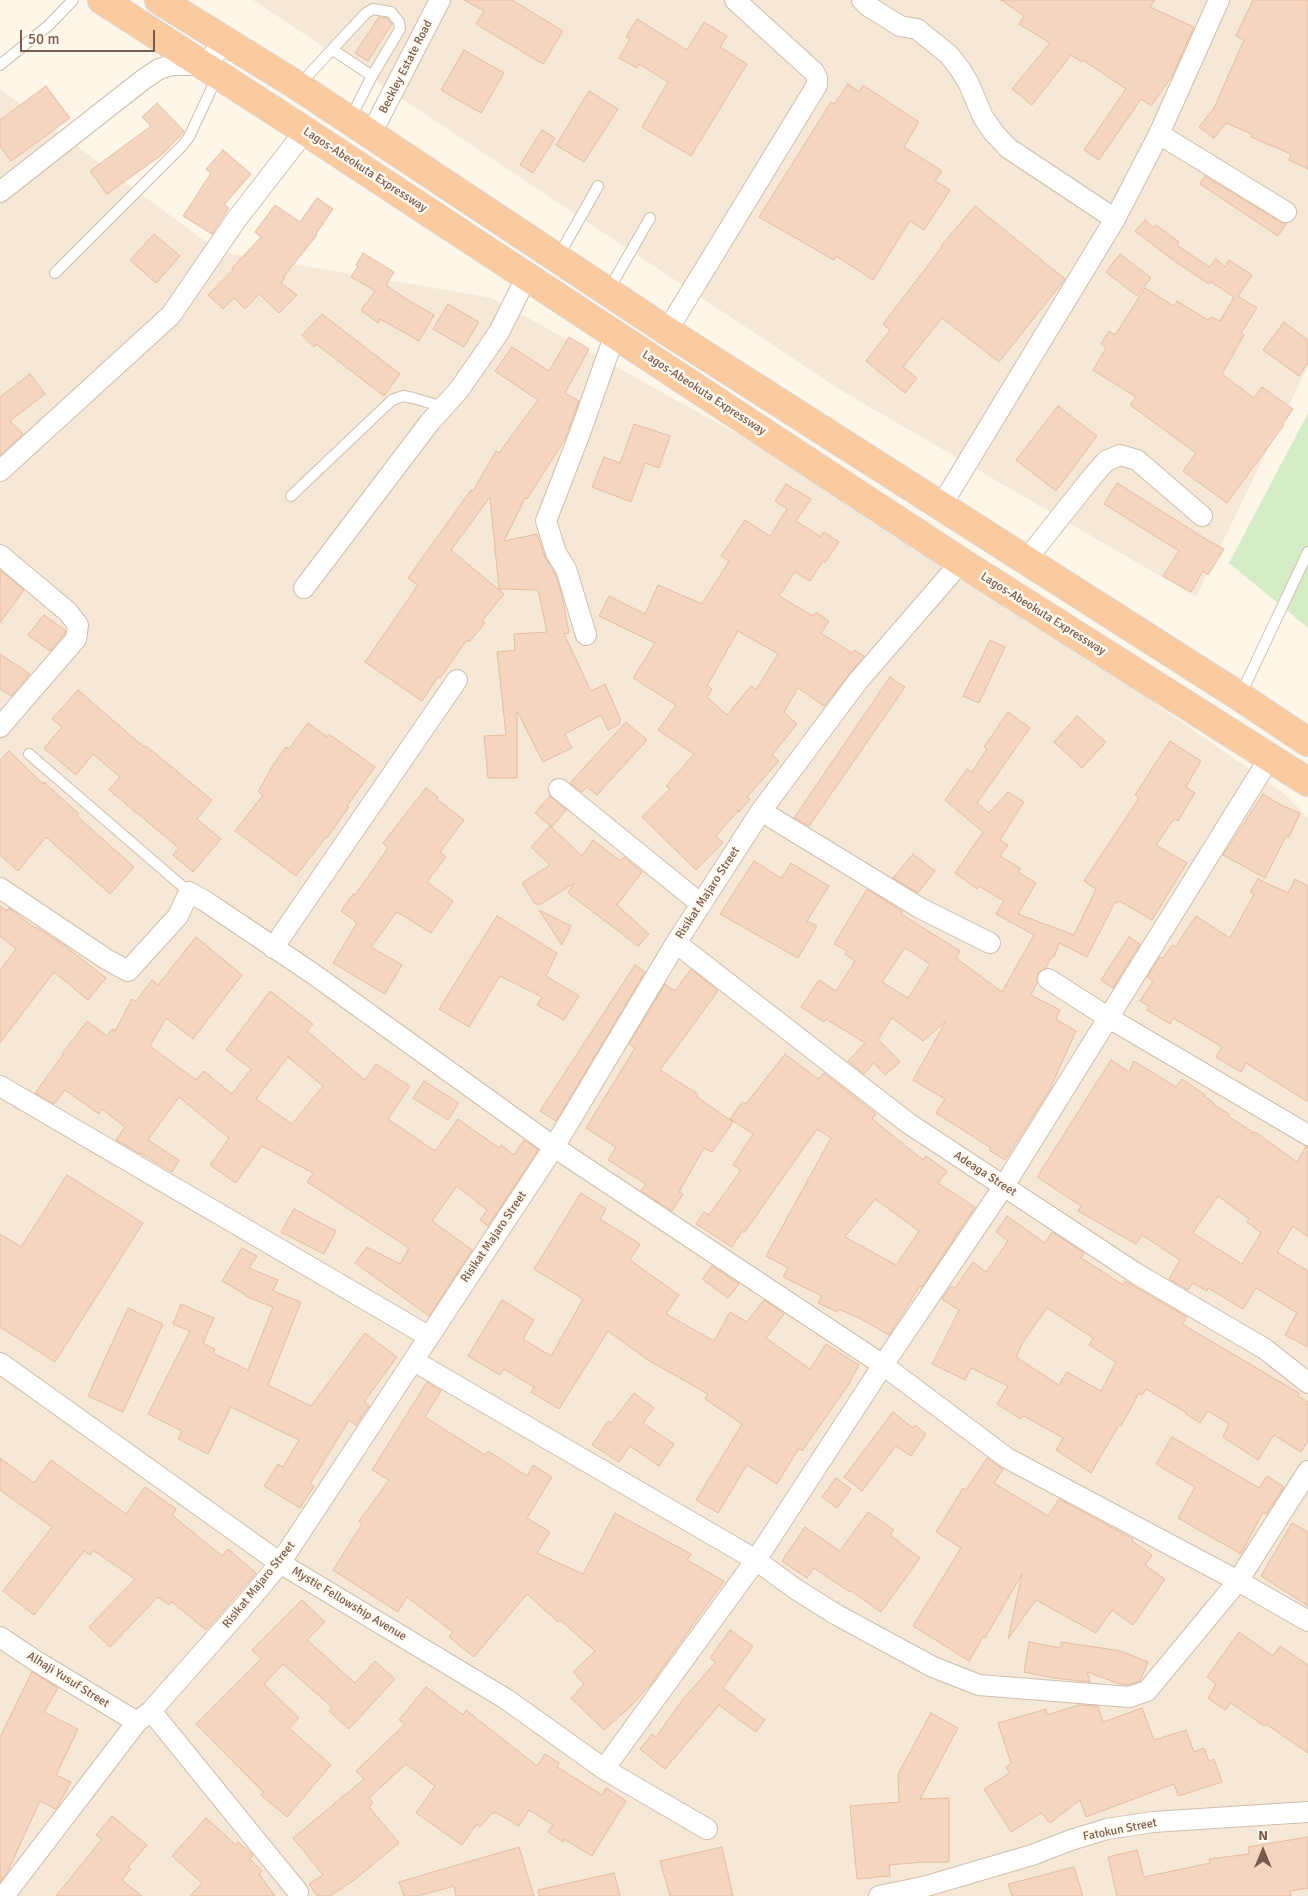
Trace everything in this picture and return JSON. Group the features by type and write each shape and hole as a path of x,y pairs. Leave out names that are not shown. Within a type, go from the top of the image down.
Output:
{"highway":[{"name":"Lagos-Abeokuta Expressway","path":"102,0 212,69 961,562 1308,782"},
{"path":"159,0 298,86 667,331 1308,742"}],"street":[{"name":"Beckley Estate Road","path":"361,127 440,0"},
{"path":"667,331 817,84 814,72 735,0"},
{"path":"862,0 868,6 900,26 917,29 948,55 960,69 969,84 983,117 1008,148 1115,219"},
{"path":"941,506 1115,219 1160,134 1220,0"},
{"path":"212,69 207,60 229,42"},
{"path":"0,192 152,74 172,65 212,69"},
{"path":"0,471 171,315 236,220 305,130"},
{"path":"1160,134 1286,212"},
{"path":"304,588 430,422 458,391 499,332 527,276"},
{"path":"586,635 566,569 556,553 546,521 615,334"},
{"path":"1026,560 1092,476 1106,461 1120,455 1137,460 1202,516"},
{"path":"0,555 68,612 78,625 76,639 0,727"},
{"name":"Risikat Majaro Street","path":"4,1896 144,1717 280,1563 554,1147 676,943 761,811 858,681 961,562"},
{"path":"273,948 457,680"},
{"path":"604,1769 756,1560 883,1365 1004,1186 1270,757"},
{"path":"559,789 702,904"},
{"path":"761,811 920,908 990,943"},
{"path":"0,888 106,959 128,971 178,916 189,892 320,979 554,1147 883,1365 1007,1458 1238,1580 1308,1621"},
{"name":"Adeaga Street","path":"676,943 908,1123 1137,1274 1265,1349 1308,1383"},
{"path":"1048,979 1109,1018 1308,1135"},
{"path":"0,1086 428,1336"},
{"path":"414,1361 756,1560 837,1616 933,1667 979,1685 1129,1697 1147,1691 1238,1580 1308,1472"},
{"name":"Mystic Fellowship Avenue","path":"0,1363 280,1563 506,1699 604,1769 707,1829"},
{"name":"Alhaji Yusuf Street","path":"0,1637 36,1662 144,1717"},
{"path":"144,1717 298,1892"},
{"name":"Fatokun Street","path":"880,1896 922,1887 1032,1855 1071,1840 1108,1829 1154,1822 1308,1812"}],"lane":[{"path":"0,65 49,25 72,0"},
{"path":"298,86 366,12 373,9 391,12 399,22 400,29 372,76 361,127"},
{"path":"332,50 372,76"},
{"path":"55,273 190,137 212,69"},
{"path":"557,258 598,186"},
{"path":"607,292 650,218"},
{"path":"291,496 392,400 403,396 444,407"},
{"path":"1239,696 1307,556"},
{"path":"29,754 189,892"}],"shaded area":[{"path":"253,0 1308,0 1308,366 1196,597 839,389"},
{"path":"0,89 218,251 492,298 892,520 1285,794 1308,818 1308,1896 0,1896"}],"green space":[{"path":"1308,413 1308,628 1229,563"}],"building":[{"path":"464,0 512,0 563,31 543,64 476,24 484,11"},
{"path":"1001,0 1155,0 1150,7 1194,27 1172,76 1151,106 1141,99 1099,160 1084,150 1126,89 1083,60 1082,62 1071,55 1032,105 1012,89 1050,43 1019,24 1024,16"},
{"path":"1253,0 1308,0 1308,169 1289,160 1291,154 1251,137 1252,134 1226,123 1214,138 1199,127 1214,108 1244,40 1236,36"},
{"path":"379,17 387,18 392,24 368,61 355,53"},
{"path":"637,19 687,50 704,22 727,36 720,47 747,64 691,156 642,127 668,82 639,64 637,68 619,58 630,39 626,37"},
{"path":"464,50 504,73 481,113 441,90"},
{"path":"848,84 859,92 863,85 919,122 904,147 942,171 935,181 950,190 924,230 910,221 873,280 836,256 834,260 759,217 831,102 834,104"},
{"path":"46,86 70,118 11,161 0,146 0,120"},
{"path":"589,91 618,109 584,162 556,145"},
{"path":"157,103 184,131 183,133 163,154 107,194 90,171 151,126 142,117"},
{"path":"542,130 555,138 533,173 520,165"},
{"path":"223,150 251,174 224,205 229,208 212,234 183,216 211,173 206,169"},
{"path":"1205,176 1286,224 1278,236 1200,184"},
{"path":"317,198 333,209 317,235 284,276 281,283 297,295 279,313 259,294 245,309 234,298 223,309 208,295 233,270 232,268 261,237 255,232 275,205 300,222"},
{"path":"975,206 1065,279 999,362 942,318 903,367 917,378 905,393 866,361 890,330 883,324 941,246"},
{"path":"1145,220 1154,228 1156,225 1179,242 1177,245 1209,267 1216,259 1225,267 1229,260 1252,275 1238,296 1257,308 1241,333 1244,335 1222,374 1254,398 1262,387 1293,409 1284,425 1227,503 1183,471 1196,453 1130,405 1136,397 1093,370 1106,348 1101,344 1109,331 1115,335 1145,288 1174,306 1177,301 1208,320 1211,317 1220,321 1234,297 1211,282 1209,284 1173,260 1135,231"},
{"path":"154,234 180,256 156,283 130,260"},
{"path":"363,253 394,272 386,285 434,315 419,341 380,319 378,323 361,310 375,291 351,277"},
{"path":"1120,254 1151,278 1137,296 1106,272"},
{"path":"448,304 479,322 464,347 433,329"},
{"path":"322,314 400,374 384,396 316,344 314,347 302,335"},
{"path":"1284,322 1308,340 1308,363 1299,376 1263,350"},
{"path":"569,337 589,349 565,393 579,401 565,439 527,499 525,498 504,541 537,534 562,595 569,633 564,634 591,691 605,684 620,718 620,724 608,730 601,715 565,734 572,748 543,762 517,711 517,778 488,778 484,736 506,735 497,652 515,650 514,634 547,632 538,590 499,589 490,497 451,550 504,594 482,621 485,623 470,641 466,641 422,701 365,662 418,585 408,578 471,490 473,491 496,451 499,453 538,400 495,371 512,347 549,371"},
{"path":"30,374 45,394 10,421 23,434 0,455 0,397"},
{"path":"1058,406 1097,436 1056,491 1016,460"},
{"path":"634,424 670,436 659,468 645,463 631,502 592,487 604,457 620,463"},
{"path":"1117,483 1224,549 1208,575 1203,571 1191,592 1163,576 1179,551 1104,504"},
{"path":"786,484 811,499 796,521 821,537 824,532 839,542 825,563 823,561 810,581 795,572 779,596 813,616 816,612 829,621 821,633 852,653 854,650 864,656 824,706 798,688 784,712 797,724 772,755 779,761 747,797 750,799 716,836 723,843 696,870 642,817 670,789 666,786 694,754 658,730 676,705 633,678 655,643 599,616 609,596 645,614 658,585 702,604 729,561 721,556 745,520 770,536 787,509 775,501","holes":["738,631 778,654 756,690 751,686 727,715 707,697 712,689 707,686"]},
{"path":"0,570 24,590 0,623"},
{"path":"44,615 65,630 65,633 50,651 28,635"},
{"path":"990,640 1005,647 979,703 963,696"},
{"path":"0,654 30,674 11,696 0,689"},
{"path":"890,677 905,687 809,826 794,818"},
{"path":"78,690 144,747 146,746 212,800 197,819 221,839 193,872 173,855 179,848 109,790 120,777 93,754 76,775 44,748 62,727 52,719"},
{"path":"1008,712 1030,728 977,803 989,813 1008,792 1024,802 1000,840 1008,845 1000,856 1021,869 1018,872 1036,883 1018,914 1074,935 1096,889 1084,881 1139,798 1135,795 1170,741 1201,761 1186,787 1195,793 1178,821 1174,819 1156,845 1187,863 1152,920 1119,901 1115,902 1087,957 1059,943 1054,957 1052,956 1046,968 1038,973 1037,983 1031,995 1060,1010 1056,1019 1076,1031 1049,1091 1005,1160 989,1150 991,1148 936,1113 945,1099 913,1080 946,1021 923,1041 892,1018 878,1039 900,1062 885,1075 874,1063 864,1074 848,1061 865,1043 826,1019 824,1022 801,1007 819,980 836,991 855,961 845,954 847,951 834,944 867,889 903,912 901,914 960,951 956,958 1002,992 1034,935 996,914 1004,901 979,886 977,889 955,873 983,832 945,800 967,769 972,772 987,749 984,747","holes":["905,948 930,964 908,998 882,982"]},
{"path":"1077,716 1106,742 1082,768 1054,742"},
{"path":"626,722 647,740 597,795 587,787 582,792 570,783"},
{"path":"308,723 327,737 329,734 375,767 327,838 296,876 235,831 263,795 258,792 273,765 286,747 289,749"},
{"path":"9,751 134,867 110,894 46,837 18,871 0,855 0,760"},
{"path":"426,788 464,820 440,852 446,857 427,882 453,901 431,933 397,912 371,947 402,965 385,994 333,963 357,923 341,911 353,894 355,895 388,848 383,843"},
{"path":"1263,794 1281,805 1300,813 1289,837 1286,836 1265,878 1223,855"},
{"path":"550,796 566,810 552,827 535,813"},
{"path":"550,826 582,856 593,840 620,861 624,857 642,872 617,905 649,934 638,946 568,893 574,883 541,904 535,904 522,883 550,865 531,847"},
{"path":"913,854 935,871 918,893 893,878"},
{"path":"754,861 781,878 791,863 829,886 807,921 817,926 798,958 720,914"},
{"path":"1258,879 1288,893 1295,879 1308,886 1308,1102 1246,1063 1241,1072 1216,1057 1222,1047 1173,1018 1170,1024 1147,1010 1149,1006 1140,1001 1153,981 1147,977 1160,957 1163,958 1172,945 1175,947 1196,916 1230,938 1254,894 1250,892"},
{"path":"0,906 7,911 9,908 35,928 65,946 106,978 88,1000 54,972 0,1043 0,970 16,949 0,936"},
{"path":"539,910 571,926 562,945"},
{"path":"497,916 557,953 546,976 579,996 564,1020 537,1005 542,997 500,976 469,1027 439,1009"},
{"path":"196,937 242,975 193,1039 166,1018 150,1046 196,1080 204,1071 232,1094 251,1069 226,1050 270,991 313,1024 307,1031 365,1080 376,1064 410,1086 388,1119 435,1151 458,1119 499,1148 501,1145 514,1155 524,1140 538,1150 488,1226 480,1220 487,1210 457,1186 432,1221 472,1250 429,1316 355,1263 367,1247 400,1264 409,1248 307,1182 313,1173 262,1146 236,1183 210,1165 229,1138 179,1097 148,1140 179,1160 172,1172 116,1140 125,1127 102,1109 99,1114 65,1090 54,1104 35,1093 87,1021 107,1036 112,1029 115,1031 132,999 136,1001 152,980 158,985","holes":["288,1057 323,1086 292,1124 256,1099"]},
{"path":"1129,937 1140,944 1113,988 1101,980"},
{"path":"635,965 645,972 556,1121 540,1111"},
{"path":"691,969 718,991 660,1070 698,1094 697,1097 733,1122 712,1152 704,1148 679,1192 683,1194 672,1211 641,1191 646,1184 608,1160 616,1147 586,1128 635,1048 629,1044 665,984 675,991"},
{"path":"785,1054 818,1079 824,1073 876,1114 872,1119 923,1160 926,1156 947,1171 938,1183 975,1207 922,1287 920,1286 889,1335 861,1319 838,1309 837,1312 818,1303 822,1296 783,1277 788,1268 766,1256 831,1138 817,1129 744,1233 742,1231 732,1247 696,1224 704,1212 709,1215 741,1170 733,1165 753,1134 730,1119 742,1102 746,1104","holes":["875,1199 919,1231 896,1265 845,1237"]},
{"path":"1111,1060 1129,1072 1134,1061 1176,1087 1182,1079 1205,1095 1213,1104 1229,1114 1228,1116 1255,1132 1297,1162 1306,1146 1308,1147 1308,1237 1293,1226 1277,1252 1308,1271 1308,1347 1285,1335 1297,1313 1256,1288 1243,1309 1208,1288 1207,1291 1193,1283 1188,1290 1169,1279 1180,1260 1142,1235 1136,1244 1078,1211 1081,1206 1037,1177","holes":["1218,1196 1249,1219 1247,1222 1261,1233 1242,1264 1193,1233"]},
{"path":"424,1081 459,1103 448,1120 413,1098"},
{"path":"67,1175 143,1223 55,1362 0,1327 0,1234 21,1247"},
{"path":"581,1193 606,1209 600,1219 640,1244 630,1260 679,1295 666,1314 714,1341 730,1312 747,1322 764,1300 784,1314 766,1338 810,1369 826,1344 859,1365 847,1387 802,1451 799,1448 777,1484 747,1465 718,1513 696,1500 742,1424 705,1399 708,1394 648,1360 608,1331 559,1409 531,1392 534,1387 504,1369 500,1375 468,1356 502,1300 534,1320 523,1339 551,1356 583,1299 534,1269"},
{"path":"294,1209 336,1231 324,1254 281,1232"},
{"path":"1007,1216 1045,1243 1052,1232 1084,1253 1081,1258 1123,1285 1125,1281 1187,1317 1182,1324 1299,1393 1298,1396 1308,1402 1308,1440 1301,1452 1274,1435 1258,1460 1223,1437 1229,1424 1208,1411 1200,1423 1187,1413 1146,1389 1142,1395 1139,1393 1121,1426 1119,1425 1091,1473 1056,1450 1063,1438 1024,1416 1021,1419 997,1404 1008,1386 971,1368 965,1380 932,1364 959,1310 942,1299 951,1286 955,1288 973,1262 986,1272 1008,1241 996,1232","holes":["1047,1308 1093,1338 1089,1345 1116,1362 1101,1391 1067,1372 1059,1385 1016,1357 1023,1342"]},
{"path":"242,1248 257,1256 249,1268 278,1280 273,1291 301,1302 268,1385 311,1406 365,1333 397,1357 364,1402 369,1406 356,1425 349,1420 310,1484 314,1486 300,1508 264,1486 278,1464 283,1467 299,1440 231,1407 208,1454 178,1439 182,1431 148,1414 190,1331 173,1324 181,1304 214,1318 203,1343 215,1349 213,1353 248,1370 273,1307 245,1296 222,1281"},
{"path":"712,1266 739,1284 728,1298 702,1279"},
{"path":"128,1308 163,1324 123,1412 88,1396"},
{"path":"427,1382 441,1391 425,1417 485,1455 488,1451 527,1476 533,1465 552,1477 527,1518 550,1532 537,1553 583,1574 615,1513 691,1554 687,1560 724,1581 651,1684 630,1707 604,1730 571,1698 584,1684 573,1672 595,1651 560,1620 558,1622 527,1594 474,1657 449,1637 453,1632 407,1597 398,1612 333,1570 362,1524 359,1521 389,1480 372,1470"},
{"path":"634,1393 654,1408 643,1423 674,1444 659,1466 630,1446 619,1462 592,1445 608,1421 611,1423"},
{"path":"893,1412 913,1428 915,1425 926,1434 911,1456 896,1446 862,1491 844,1477"},
{"path":"1172,1437 1259,1488 1267,1476 1284,1487 1266,1514 1263,1512 1241,1554 1178,1518 1195,1487 1156,1464"},
{"path":"0,1458 34,1483 51,1460 126,1514 145,1487 176,1509 172,1515 222,1556 228,1549 256,1573 206,1630 172,1602 169,1605 158,1597 110,1647 89,1627 135,1579 93,1550 90,1555 84,1551 34,1615 3,1591 52,1527 0,1490"},
{"path":"987,1458 1003,1469 994,1483 1048,1516 1059,1499 1133,1539 1132,1541 1152,1555 1145,1565 1165,1579 1133,1625 1112,1610 1096,1633 1036,1600 1008,1639 1022,1574 985,1638 983,1637 969,1661 913,1626 961,1548 936,1532 963,1488 966,1490"},
{"path":"836,1478 851,1489 837,1508 822,1497"},
{"path":"868,1512 894,1530 890,1535 920,1558 881,1612 814,1568 807,1578 782,1561 805,1527 840,1551"},
{"path":"1292,1523 1308,1532 1308,1606 1261,1576"},
{"path":"302,1600 325,1622 307,1640 355,1683 375,1661 395,1679 349,1729 329,1711 332,1707 283,1664 264,1684 299,1718 289,1728 331,1765 287,1817 261,1795 263,1792 196,1724 261,1659 252,1650"},
{"path":"730,1630 753,1646 723,1688 765,1720 756,1732 719,1705 665,1769 640,1749 652,1734 656,1737 683,1699 716,1662 710,1658"},
{"path":"1239,1632 1273,1656 1280,1646 1308,1665 1308,1753 1231,1703 1225,1710 1208,1698 1216,1684 1207,1677"},
{"path":"1029,1642 1061,1648 1061,1642 1121,1651 1148,1662 1140,1681 1128,1685 1087,1672 1090,1682 1054,1678 1024,1672"},
{"path":"32,1672 58,1688 44,1712 78,1729 56,1775 71,1782 56,1809 40,1801 8,1871 0,1882 0,1737"},
{"path":"426,1687 463,1715 466,1710 537,1766 545,1754 559,1763 557,1767 602,1795 606,1788 626,1801 592,1856 564,1839 563,1842 548,1832 553,1825 529,1810 519,1826 495,1812 494,1814 492,1813 480,1827 477,1824 462,1845 416,1813 435,1786 406,1764 369,1798 373,1803 369,1807 399,1843 353,1881 330,1896 317,1896 309,1884 323,1875 293,1838 364,1779 356,1771 405,1724 399,1720"},
{"path":"1079,1705 1098,1706 1103,1722 1142,1708 1154,1740 1186,1730 1194,1752 1204,1748 1209,1761 1214,1759 1222,1782 1178,1796 1174,1784 1086,1817 1080,1800 1050,1823 1041,1813 1011,1832 984,1789 1010,1773 1006,1767 1011,1763 998,1723 1046,1709 1047,1715"},
{"path":"931,1713 958,1728 920,1799 949,1798 949,1862 889,1865 890,1876 857,1879 850,1806 899,1802 898,1774"},
{"path":"112,1816 147,1845 128,1867 131,1869 122,1880 142,1896 56,1896 102,1839 96,1835"},
{"path":"206,1818 236,1845 238,1842 252,1854 253,1856 250,1859 262,1871 259,1874 275,1896 190,1896 202,1883 172,1856"},
{"path":"1308,1837 1308,1888 1290,1891 1291,1896 1117,1896 1108,1857 1137,1850 1144,1877 1210,1863 1209,1859 1249,1854 1248,1847"},
{"path":"519,1847 534,1896 456,1896 454,1886 418,1896 404,1896 399,1882"},
{"path":"722,1847 733,1896 670,1896 660,1861"},
{"path":"1074,1867 1083,1896 1012,1896 1008,1884"},
{"path":"614,1873 620,1896 539,1896 538,1890"}]}
